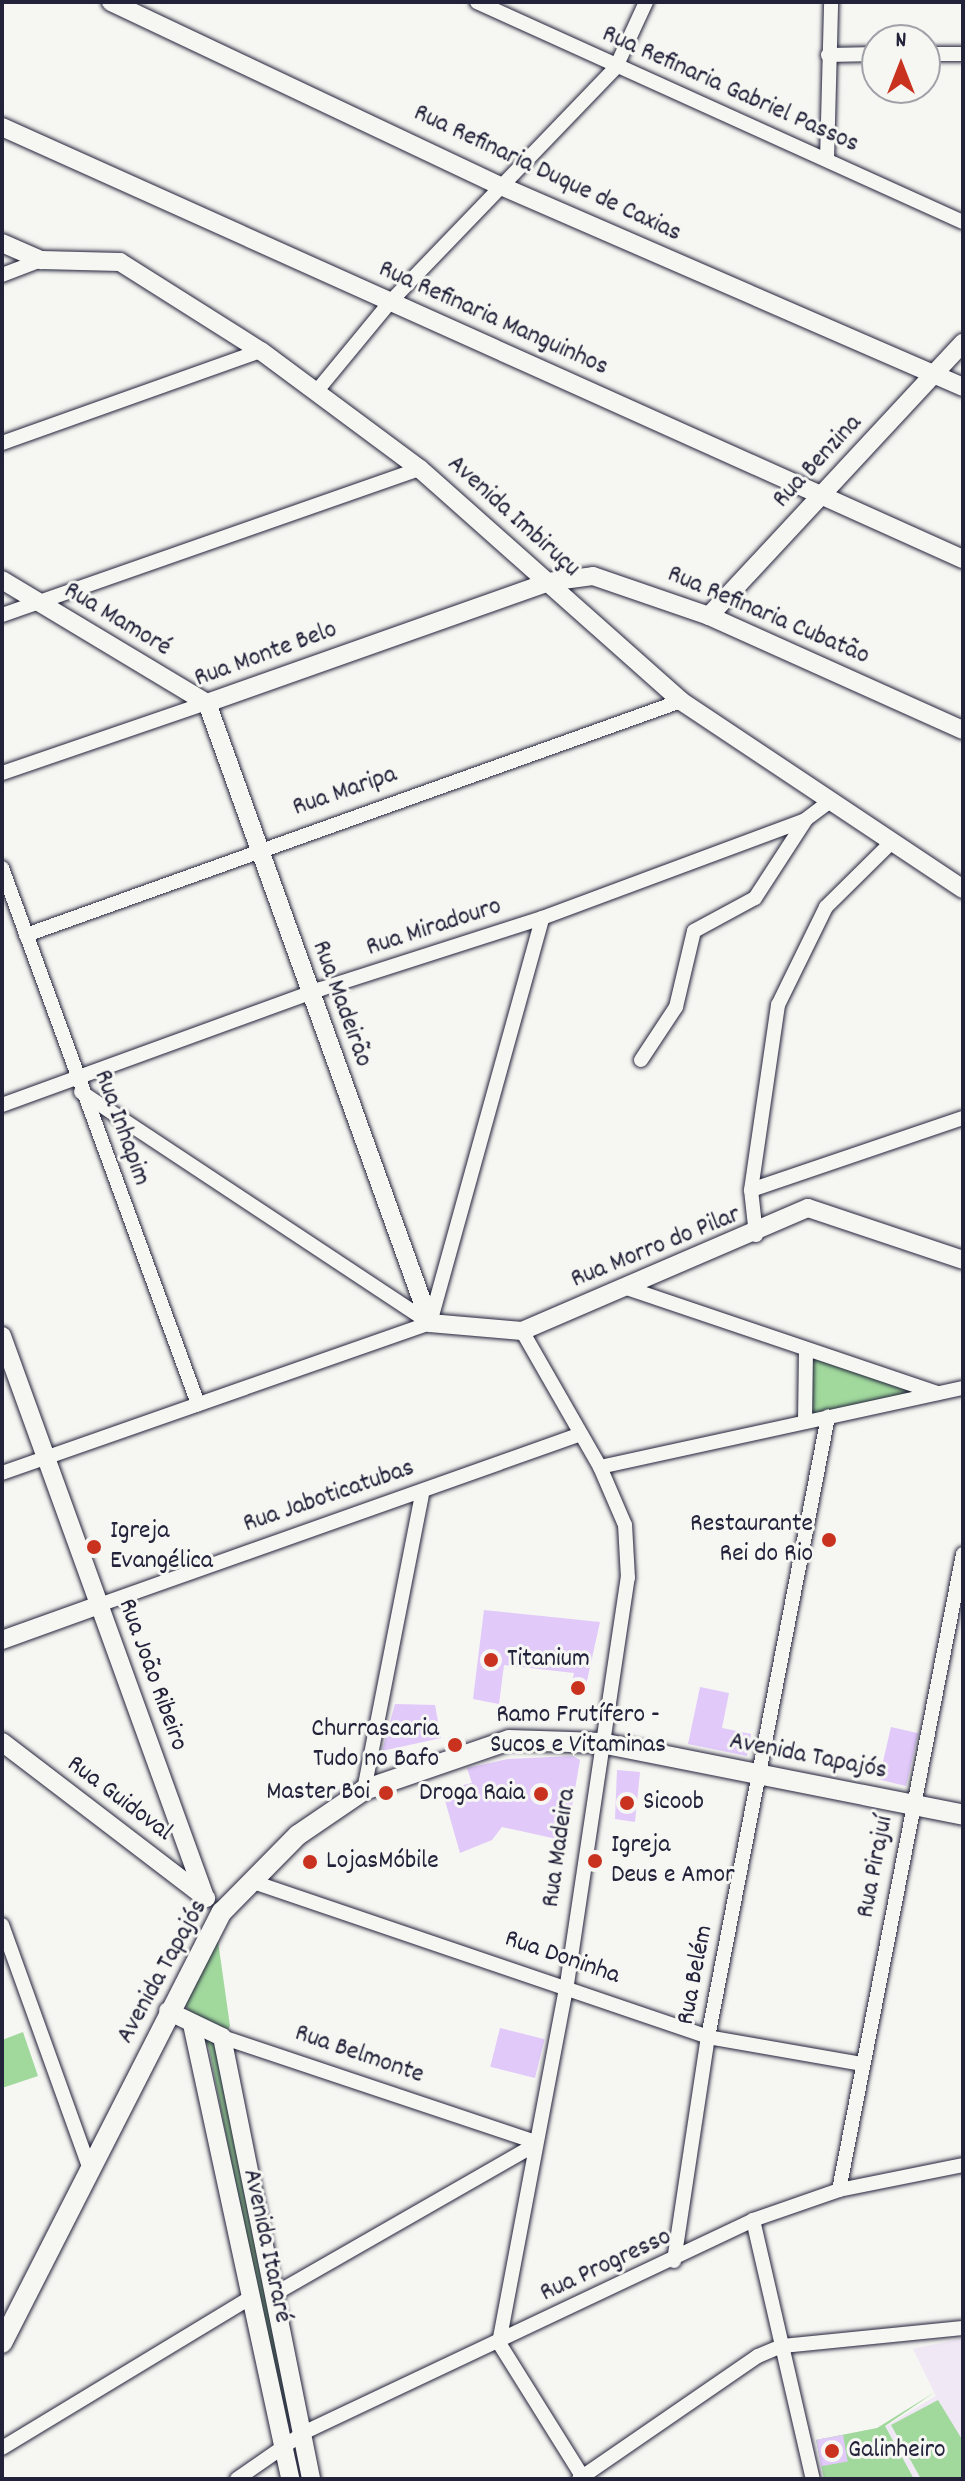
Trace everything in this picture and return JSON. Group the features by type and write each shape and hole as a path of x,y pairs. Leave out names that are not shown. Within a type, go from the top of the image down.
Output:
{"main road":[{"name":"Avenida Tapajós","path":"2,2343 168,2011 222,1912 298,1835 364,1790 509,1740 601,1743 963,1815"}],"street":[{"name":"Rua Refinaria Duque de Caxias","path":"111,2 501,186 963,387"},
{"name":"Rua Refinaria Gabriel Passos","path":"477,2 963,222"},
{"path":"316,392 391,301 616,67 646,2"},
{"path":"827,160 831,2"},
{"path":"828,55 861,54"},
{"path":"941,54 963,54"},
{"name":"Rua Refinaria Manguinhos","path":"2,127 963,559"},
{"name":"Avenida Imbiruçu","path":"2,243 41,260 120,262 261,351 420,469 681,701 963,889"},
{"path":"2,275 41,260"},
{"name":"Rua Benzina","path":"709,616 963,343"},
{"path":"2,443 261,351"},
{"path":"2,615 420,469"},
{"name":"Rua Refinaria Cubatão","path":"548,582 609,577 709,616 963,730"},
{"name":"Rua Mamoré","path":"2,580 207,703"},
{"name":"Rua Monte Belo","path":"2,773 548,582"},
{"name":"Rua Maripa","path":"26,935 254,849 681,701"},
{"name":"Rua Madeirão","path":"207,703 254,849 311,995 430,1323"},
{"name":"Rua Miradouro","path":"2,1105 79,1084 311,995 542,918 805,820 830,801"},
{"path":"641,1060 676,1007 694,931 755,898 805,820"},
{"path":"756,1235 751,1190 778,1005 826,907 891,843"},
{"name":"Rua Inhapim","path":"2,868 198,1404"},
{"path":"430,1323 542,918"},
{"path":"79,1084 430,1323"},
{"name":"Rua Morro do Pilar","path":"751,1190 963,1118"},
{"name":"Rua Morro do Pilar","path":"522,1331 756,1235 808,1208 963,1260"},
{"path":"627,1288 940,1394"},
{"path":"2,1473 430,1323 522,1331"},
{"name":"Rua Madeira","path":"499,2343 567,1984 628,1578 625,1525 600,1467 522,1331"},
{"name":"Rua João Ribeiro","path":"2,1336 205,1897"},
{"path":"805,1422 806,1350"},
{"path":"600,1467 963,1388"},
{"name":"Rua Belém","path":"674,2261 708,2037 762,1774 828,1417"},
{"name":"Rua Jaboticatubas","path":"2,1640 581,1434"},
{"path":"364,1790 422,1493"},
{"name":"Rua Pirajuí","path":"839,2190 963,1554"},
{"name":"Rua Guidoval","path":"2,1742 222,1912"},
{"path":"148,1854 171,1851 182,1834"},
{"name":"Rua Doninha","path":"250,1881 567,1984 708,2037 862,2064"},
{"path":"2,1925 90,2170"},
{"name":"Rua Belmonte","path":"168,2011 222,2037 536,2144"},
{"name":"Avenida Itararé","path":"192,2024 290,2479"},
{"name":"Avenida Itararé","path":"222,2037 278,2292 311,2479"},
{"path":"278,2292 536,2144"},
{"name":"Rua Progresso","path":"237,2479 305,2432 674,2261 753,2220 839,2190 963,2165"},
{"path":"753,2220 813,2479"},
{"path":"2,2448 250,2298"},
{"path":"499,2343 581,2478 758,2356 782,2346 963,2328"}],"shaded area":[{"path":"963,2338 963,2479 823,2479 816,2440 884,2427 936,2396 913,2349"}],"green space":[{"path":"809,1355 932,1393 807,1420"},
{"path":"217,1934 230,2026 219,2049 295,2421 283,2426 209,2048 184,2002"},
{"path":"23,2032 38,2076 2,2088 2,2040"},
{"path":"935,2392 885,2426 914,2479 824,2479 816,2440 877,2428"},
{"path":"938,2400 963,2441 963,2479 921,2479 891,2425"}],"building":[{"path":"484,1610 600,1622 584,1694 570,1691 574,1673 504,1665 499,1704 473,1699"},
{"path":"700,1687 729,1693 722,1728 751,1734 747,1756 688,1744"},
{"path":"395,1704 435,1705 441,1738 382,1751"},
{"path":"891,1727 918,1733 906,1786 879,1780"},
{"path":"573,1756 580,1760 566,1841 502,1827 492,1840 460,1853 442,1790 472,1783 467,1768 508,1759"},
{"name":"Sicoob","path":"617,1770 640,1772 635,1822 615,1819"},
{"path":"500,2028 545,2039 535,2078 490,2067"},
{"name":"Galinheiro","path":"843,2435 848,2462 821,2466 816,2440"}],"place":[{"name":"Restaurante Rei do Rio","path":"829,1540"},
{"name":"Igreja Evangélica","path":"94,1547"},
{"name":"Titanium","path":"491,1660"},
{"name":"Ramo Frutífero - Sucos e Vitaminas","path":"578,1688"},
{"name":"Churrascaria Tudo no Bafo","path":"455,1745"},
{"name":"Master Boi","path":"386,1793"},
{"name":"Droga Raia","path":"541,1794"},
{"name":"Sicoob","path":"627,1803"},
{"name":"Igreja Deus e Amor","path":"595,1861"},
{"name":"LojasMóbile","path":"310,1862"},
{"name":"Galinheiro","path":"832,2451"}]}
